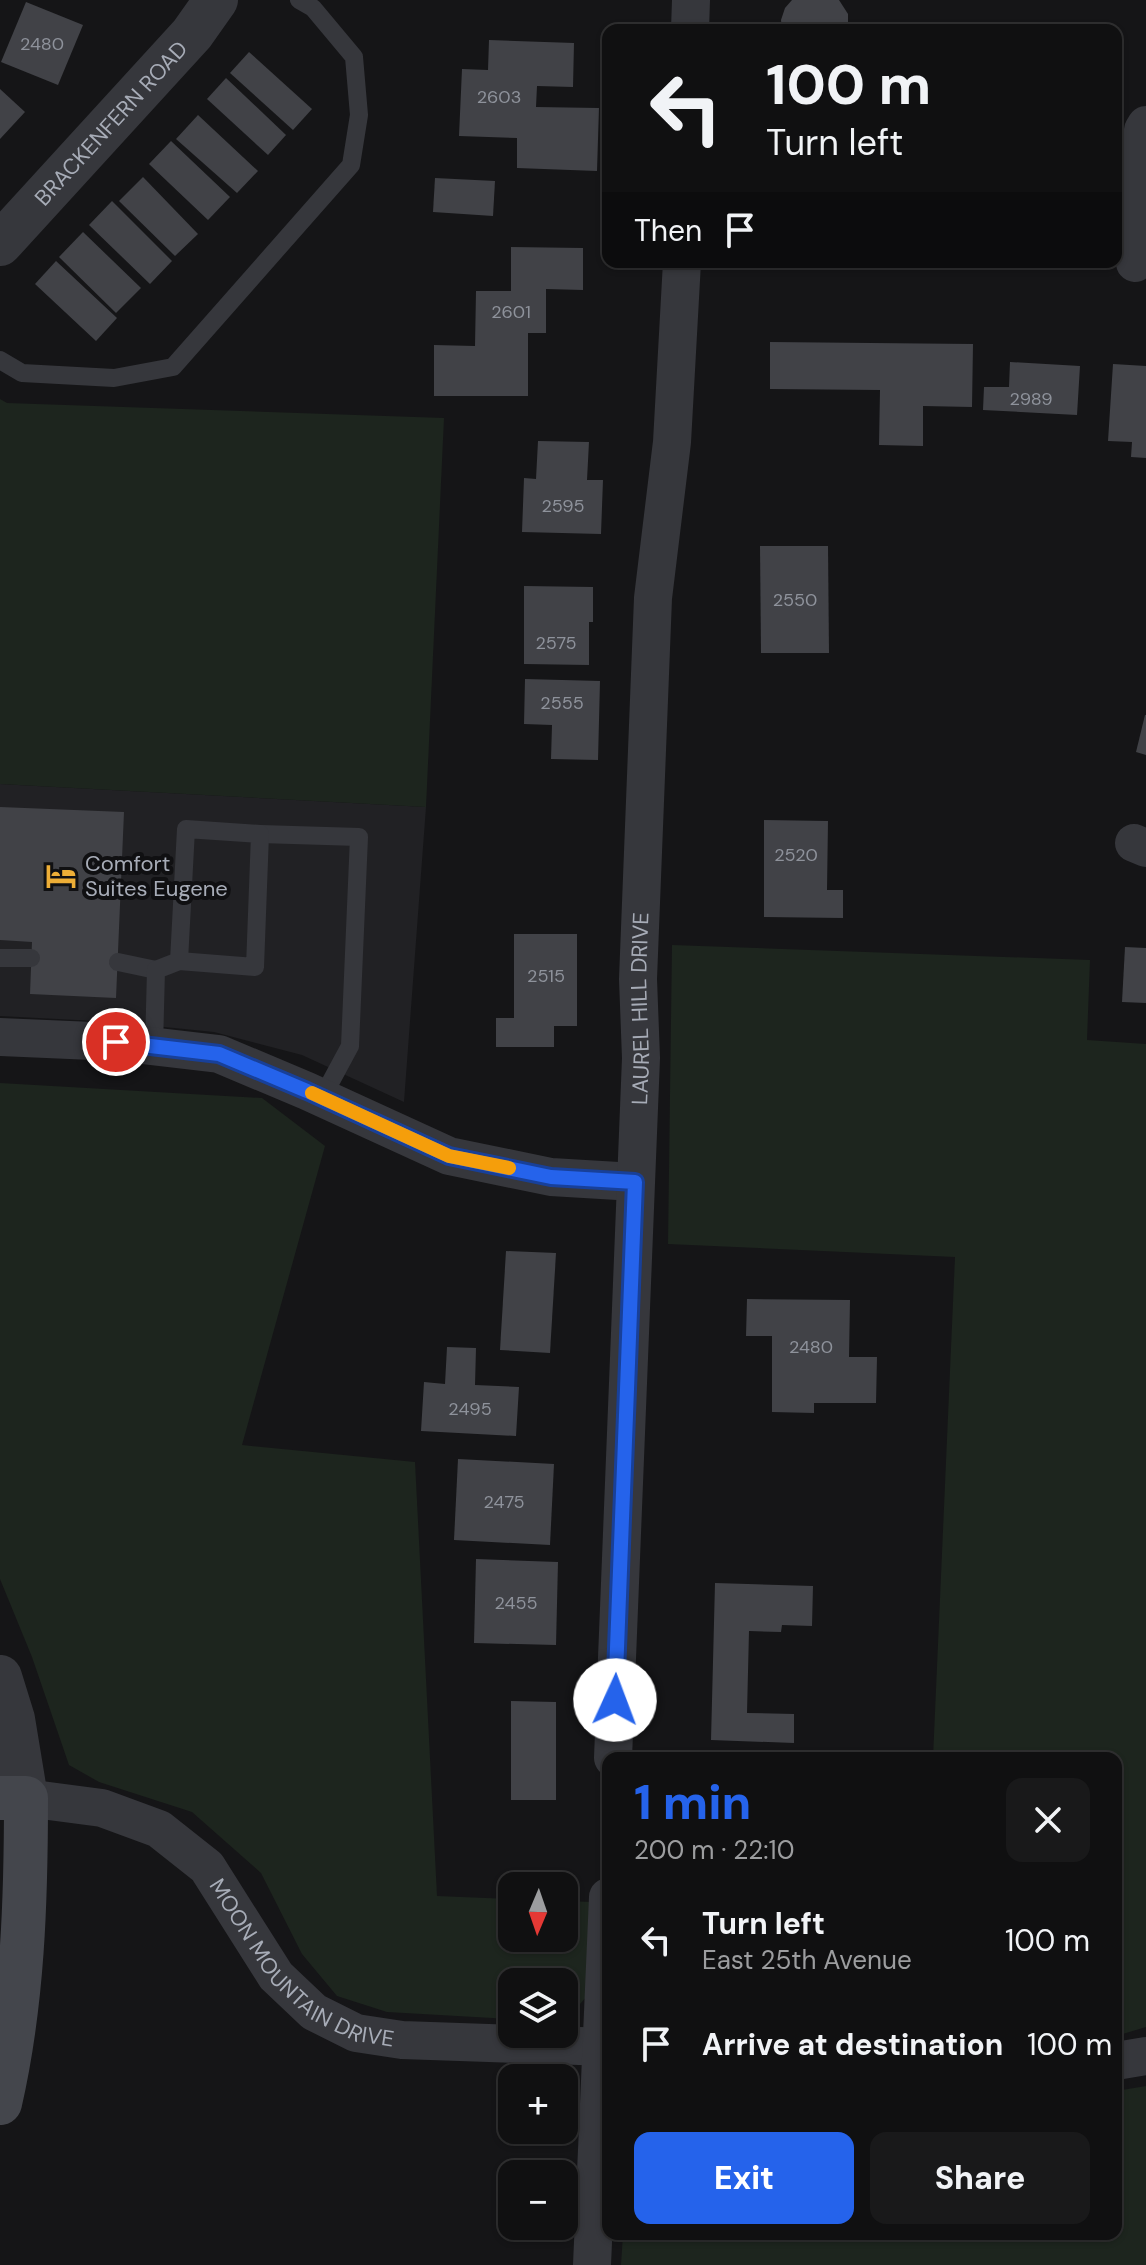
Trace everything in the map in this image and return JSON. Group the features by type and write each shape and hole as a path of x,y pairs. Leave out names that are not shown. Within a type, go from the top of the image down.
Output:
{"main road":[{"path":"0,2103 15,2020 24,1919 13,1798"}],"street":[{"name":"BRACKENFERN ROAD","path":"0,244 192,34 216,0"},
{"path":"690,24 691,0"},
{"path":"1131,264 1143,130 1146,125"},
{"name":"LAUREL HILL DRIVE","path":"613,1752 641,1058 638,979 653,598 672,442 682,268"},
{"path":"0,1037 116,1042 219,1054 449,1156 551,1177 635,1182"},
{"path":"0,1677 13,1719 13,1798"},
{"name":"MOON MOUNTAIN DRIVE","path":"13,1798 102,1808 159,1829 207,1867 276,1976 314,2012 356,2033 402,2040 602,2046"},
{"path":"1122,2060 1146,2056"},
{"path":"592,2265 602,2097"}],"lane":[{"path":"0,360 22,373 114,378 173,367 351,165 359,115 354,57 313,8 299,0"},
{"path":"179,961 186,829 359,837 350,1046 322,1098"},
{"path":"118,962 156,970 179,961 255,967 260,834"},
{"path":"0,958 31,958"},
{"path":"154,1047 156,970"}],"shaded area":[{"path":"0,399 7,403 444,418 426,807 0,784"},
{"path":"0,784 426,807 404,1102 302,1055 214,1032 115,1022 0,1016"},
{"path":"672,945 1090,960 1087,1040 1146,1044 1146,2027 1122,2034 1122,1752 933,1752 955,1257 668,1244"},
{"path":"0,1083 262,1098 325,1146 242,1445 415,1462 437,1896 498,1898 498,1952 578,1952 578,1901 593,1902 588,1995 578,2006 578,1968 498,1968 498,2018 387,2012 337,1996 302,1954 261,1873 192,1812 99,1782 69,1765 32,1657 0,1579"},
{"path":"1146,2086 1146,2265 621,2265 623,2240 1122,2240 1122,2090"}],"building":[{"path":"792,0 839,0 848,14 848,24 781,24 785,8"},
{"path":"26,2 83,25 58,85 1,62"},
{"path":"489,40 574,43 573,87 537,86 536,107 599,108 597,171 517,168 517,138 459,136 462,69 488,70"},
{"path":"249,52 312,109 293,130 230,73"},
{"path":"226,78 286,135 268,155 207,99"},
{"path":"0,89 25,112 0,139"},
{"path":"198,115 258,171 237,193 176,139"},
{"path":"171,141 230,197 208,220 149,164"},
{"path":"143,177 198,234 175,256 119,201"},
{"path":"435,178 495,181 493,216 433,212"},
{"path":"112,201 172,261 150,284 89,225"},
{"path":"83,232 141,288 116,313 59,257"},
{"path":"511,247 583,248 583,290 546,289 546,333 528,333 528,396 434,396 434,345 475,346 476,291 511,291"},
{"path":"56,261 117,318 96,341 35,284"},
{"path":"770,342 973,344 972,407 923,406 923,446 879,445 880,390 770,389"},
{"path":"1010,362 1080,366 1077,415 983,410 984,387 1009,387"},
{"path":"1113,364 1146,366 1146,458 1131,457 1132,442 1108,441"},
{"path":"538,441 589,442 587,480 603,480 601,534 522,532 524,478 536,479"},
{"path":"760,546 828,546 829,653 761,653"},
{"path":"524,586 593,587 589,665 524,664"},
{"path":"525,679 600,681 598,760 551,759 552,725 524,724"},
{"path":"1146,715 1146,755 1136,752"},
{"name":"Comfort Suites Eugene","path":"0,807 124,812 116,998 30,994 32,942 0,940"},
{"path":"764,820 828,821 827,890 843,890 843,918 764,917"},
{"path":"514,934 577,934 577,1026 554,1026 554,1047 496,1047 496,1018 514,1018"},
{"path":"1125,947 1146,948 1146,1003 1122,1002"},
{"path":"506,1251 556,1253 550,1353 500,1350"},
{"path":"747,1299 850,1300 849,1357 877,1357 876,1403 814,1403 814,1413 772,1412 772,1336 746,1336"},
{"path":"447,1347 476,1348 475,1385 519,1387 516,1436 421,1431 424,1382 445,1384"},
{"path":"458,1459 554,1464 550,1545 454,1540"},
{"path":"476,1559 558,1562 556,1645 474,1643"},
{"path":"715,1583 813,1586 812,1626 782,1625 781,1632 749,1631 747,1713 794,1714 794,1743 711,1740"},
{"path":"511,1701 556,1702 556,1800 511,1800"}],"slow traffic":[{"path":"312,1093 449,1156 509,1168"}],"place":[{"name":"Comfort Suites Eugene","path":"61,876"}],"route":[{"path":"116,1042 219,1054 449,1156 551,1177 635,1182 615,1700"}]}
